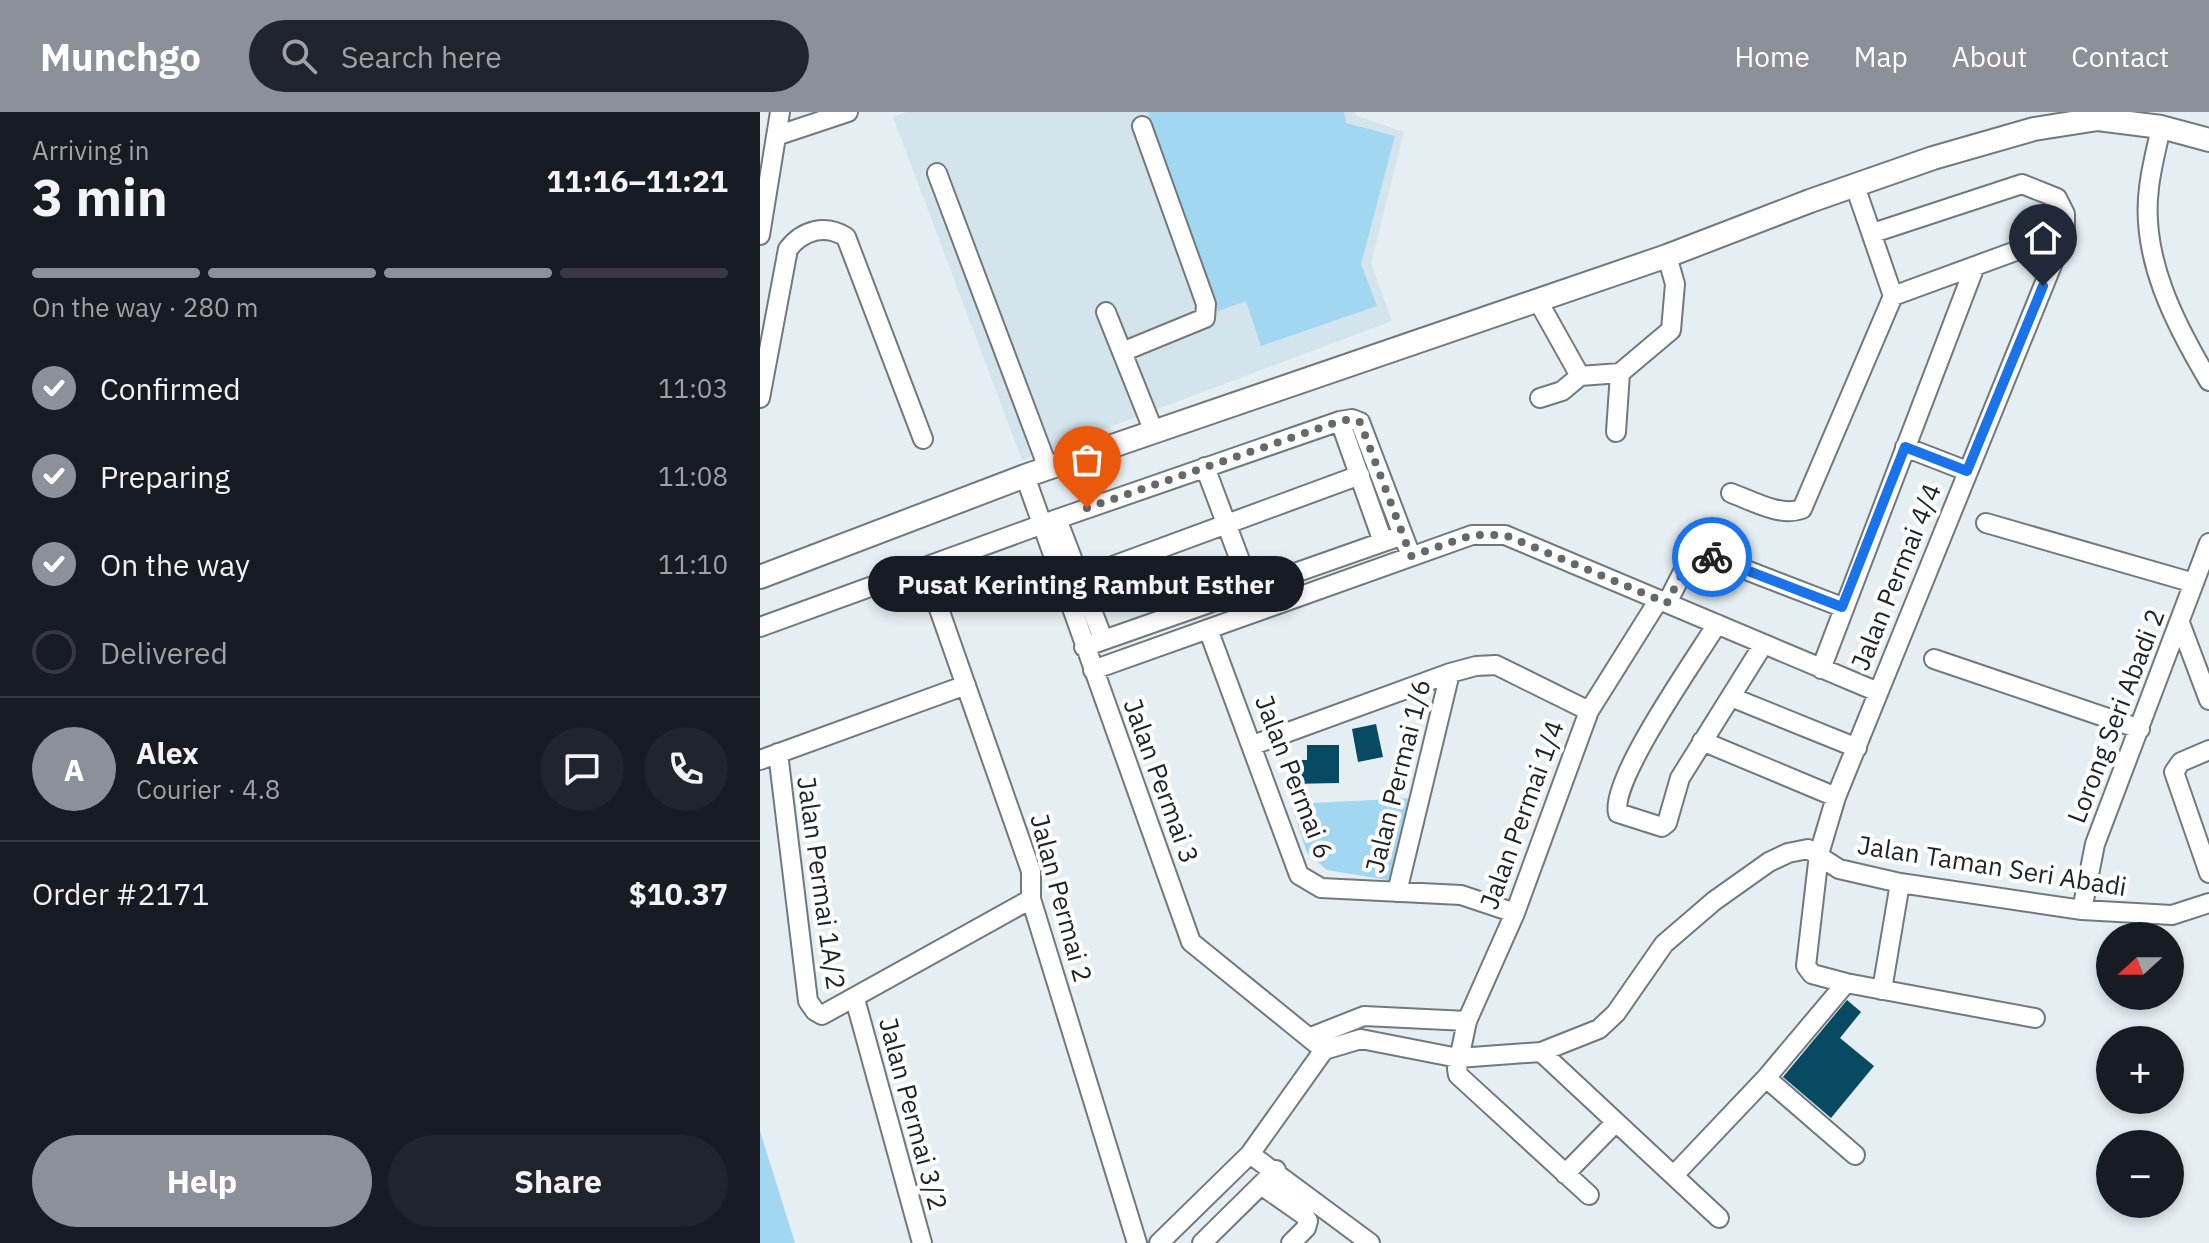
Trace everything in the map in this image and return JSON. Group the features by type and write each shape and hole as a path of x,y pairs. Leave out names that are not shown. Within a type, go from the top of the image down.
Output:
{"main road":[{"path":"760,577 1025,476 1667,256 1933,158 2034,129 2095,116 2161,127 2209,140"}],"street":[{"path":"760,235 780,112"},
{"path":"776,136 848,112"},
{"path":"1122,352 1205,318 1206,312 1206,304 1142,126"},
{"path":"2161,127 2148,191 2150,250 2187,344 2209,381"},
{"path":"937,173 1048,468"},
{"path":"1873,233 2022,184 2057,198 2065,214 2065,233 1893,296"},
{"path":"1731,493 1781,511 1792,513 1802,509 1893,296 1855,186"},
{"path":"760,398 788,249 796,239 819,229 837,231 846,237 923,439"},
{"name":"Jalan Permai 4/4","path":"1846,983 1812,974 1806,966 1819,854 1836,797 2065,233"},
{"path":"1540,398 1562,391 1580,376 1620,373 1671,330 1675,284 1667,256"},
{"path":"1821,669 1842,607 1975,266"},
{"path":"1538,301 1580,376"},
{"path":"1106,312 1154,432"},
{"path":"1616,432 1620,373"},
{"path":"760,627 1205,467 1352,419 1360,422 1411,556"},
{"path":"1340,421 1383,542"},
{"path":"1905,447 1967,471"},
{"path":"1205,467 1250,587"},
{"path":"1080,578 1360,475"},
{"name":"Jalan Permai 3","path":"1025,476 1049,522 1084,647 1191,942 1318,1044"},
{"path":"1049,522 1080,578 1103,639"},
{"path":"1986,523 2194,583"},
{"path":"1084,647 1403,535"},
{"path":"1093,670 1472,535 1505,535 1878,692"},
{"name":"Lorong Seri Abadi 2","path":"2082,910 2095,844 2209,543"},
{"name":"Jalan Permai 1/4","path":"1458,1058 1467,1021 1515,913 1589,711 1694,550 1842,607"},
{"name":"Jalan Permai 2","path":"925,569 1031,871 1031,899 1137,1243"},
{"path":"2180,623 2202,658 2209,700"},
{"path":"1717,624 1634,757 1618,800 1618,813 1662,827 1667,823 1680,778 1763,645"},
{"name":"Jalan Permai 6","path":"1208,629 1299,875 1321,888 1461,895 1515,913"},
{"path":"1934,659 2140,729"},
{"path":"1253,745 1476,666 1496,665 1589,711"},
{"name":"Jalan Permai 1/6","path":"1397,892 1450,673"},
{"path":"760,760 966,685"},
{"path":"1731,697 1857,748"},
{"path":"1702,741 1836,797"},
{"path":"2209,750 2181,762 2174,772 2209,873"},
{"name":"Jalan Permai 1A/2","path":"778,753 808,1001 822,1015 855,999"},
{"path":"1318,1044 1361,1039 1458,1058 1541,1052 1599,1029 1616,1013 1664,944 1714,901 1769,862 1788,853 1808,849 1819,854"},
{"name":"Jalan Taman Seri Abadi","path":"1819,854 1839,869 1900,883 2082,910 2172,915 2209,903"},
{"path":"1882,990 1900,883"},
{"path":"855,999 1031,899"},
{"path":"1674,1175 1766,1078 1846,983 2035,1018"},
{"name":"Jalan Permai 3/2","path":"855,999 922,1243"},
{"path":"1159,1243 1250,1154 1318,1044 1364,1016 1467,1021"},
{"path":"1541,1052 1719,1218"},
{"path":"1458,1058 1458,1075 1589,1195"},
{"path":"1766,1078 1855,1155"},
{"path":"1565,1174 1615,1123"},
{"path":"1250,1154 1276,1170 1370,1243"},
{"path":"1202,1243 1276,1170"},
{"path":"1261,1185 1308,1221 1306,1228 1291,1243"}],"shaded area":[{"path":"906,112 1356,112 1355,115 1404,132 1371,263 1392,321 1022,460 893,117"},
{"path":"1148,112 1344,112 1346,123 1395,136 1361,264 1377,306 1261,346 1246,301 1218,311"},
{"path":"1415,798 1394,881 1327,870 1307,853 1291,804"},
{"path":"760,1131 795,1243 760,1243"}],"building":[{"path":"1376,724 1383,757 1358,762 1352,729"},
{"path":"1307,745 1339,745 1339,783 1288,784 1288,760 1307,760"},
{"path":"1847,1000 1861,1012 1840,1038 1874,1066 1831,1118 1783,1077"}],"way so far":[{"path":"1087,508 1352,419 1360,422 1411,556 1472,535 1505,535 1667,603 1694,550 1712,557"}],"place":[{"name":"Pusat Kerinting Rambut Esther","path":"1087,508"}],"route":[{"path":"1712,557 1842,607 1905,447 1967,471 2043,286"}]}
